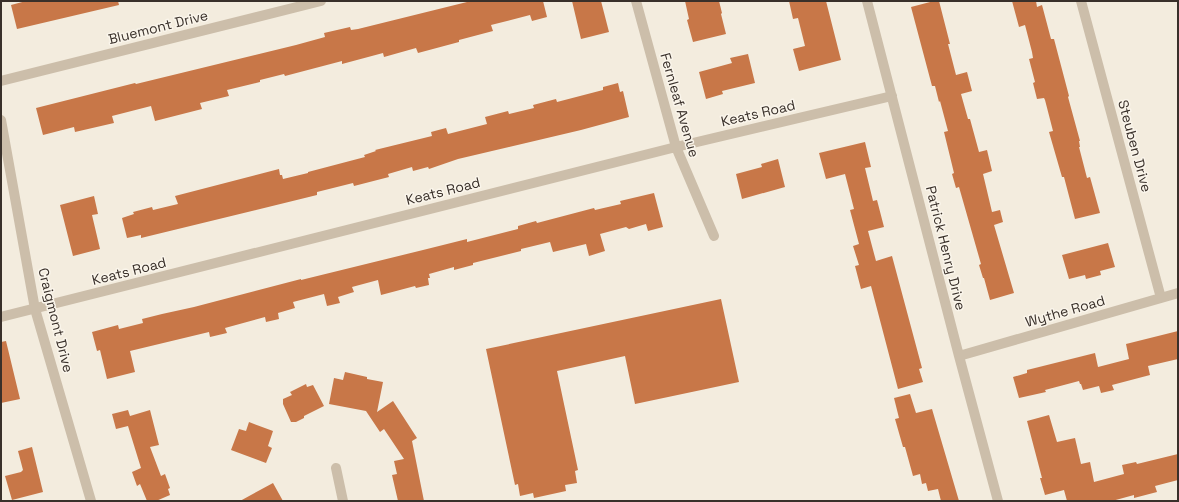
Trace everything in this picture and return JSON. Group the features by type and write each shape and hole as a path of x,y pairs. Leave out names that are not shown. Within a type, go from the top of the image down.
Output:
{"street":[{"name":"Bluemont Drive","path":"1,80 321,1"},
{"name":"Fernleaf Avenue","path":"636,1 676,147 714,236"},
{"name":"Patrick Henry Drive","path":"867,1 998,501"},
{"name":"Steuben Drive","path":"1081,1 1161,298"},
{"name":"Keats Road","path":"1,317 676,147 892,96"},
{"name":"Craigmont Drive","path":"1,120 35,309 91,501"},
{"name":"Wythe Road","path":"959,356 1178,294"},
{"path":"336,468 343,501"}],"building":[{"path":"26,1 118,1 119,5 17,29 11,5"},
{"path":"471,1 543,1 547,17 532,21 530,15 491,25 493,31 418,53 416,48 384,57 383,53 342,64 342,61 285,76 284,74 260,80 260,82 227,90 229,96 200,103 202,109 155,121 151,106 112,116 114,123 75,132 74,127 43,135 36,108 296,45 325,37 324,33 350,27 351,30 358,29"},
{"path":"572,1 601,1 609,32 581,39"},
{"path":"685,1 719,1 726,34 693,42 687,20 689,19"},
{"path":"789,1 826,1 841,60 799,71 793,49 805,46 798,18 793,19"},
{"path":"939,1 956,75 967,72 972,91 961,94 979,152 987,150 992,171 983,174 992,212 1000,210 1003,222 994,225 1014,293 990,300 979,265 981,264 959,187 956,188 952,174 954,173 944,132 948,131 935,86 932,86 911,7"},
{"path":"1012,1 1036,1 1037,7 1042,5 1051,39 1054,39 1069,96 1087,178 1090,177 1100,213 1075,219 1064,177 1062,177 1049,132 1053,131 1045,100 1044,98 1037,99 1033,83 1035,82 1029,59 1033,58 1025,25 1019,27"},
{"path":"748,54 755,83 722,91 723,94 706,99 699,72 732,63 730,58"},
{"path":"618,83 620,92 623,91 629,117 458,159 429,169 428,167 413,171 412,167 388,174 389,177 354,186 353,183 317,192 317,195 141,238 141,235 127,238 122,218 134,214 133,212 152,207 153,210 178,204 175,196 279,169 280,175 282,175 283,179 308,173 365,157 364,155 376,151 375,150 432,136 431,132 446,128 448,134 487,124 485,117 508,111 509,114 534,108 533,105 556,99 557,102 603,90 603,87"},
{"path":"865,142 871,167 865,168 873,201 877,200 884,227 868,231 876,261 892,256 922,368 919,369 923,382 898,389 871,286 861,289 855,266 859,265 853,246 859,244 850,210 854,209 845,174 826,179 819,153"},
{"path":"778,159 785,187 742,199 736,174 762,167 761,164"},
{"path":"654,193 663,227 648,231 646,224 629,229 626,227 600,234 605,251 589,256 586,244 553,252 550,242 473,263 473,265 454,270 454,267 429,274 429,285 416,288 415,286 381,295 378,280 352,287 354,292 338,297 340,303 327,306 324,294 293,302 295,308 278,313 279,319 266,322 265,317 225,328 227,333 210,337 209,332 130,351 135,372 107,379 100,350 97,351 92,332 118,325 119,329 143,323 142,319 467,239 467,242 518,229 518,226 536,221 537,223 594,208 595,210 621,204 620,201"},
{"path":"94,196 98,214 92,215 100,249 73,256 60,205"},
{"path":"1108,243 1115,267 1100,271 1101,275 1086,279 1085,275 1069,279 1062,255"},
{"path":"721,299 739,382 635,404 625,356 557,371 578,470 575,471 577,483 565,485 566,491 534,498 533,493 520,496 518,484 515,485 486,349"},
{"path":"1178,331 1178,359 1148,366 1150,375 1112,385 1114,390 1101,393 1099,386 1083,390 1079,381 1045,390 1046,392 1019,398 1013,377 1027,373 1027,370 1095,353 1098,367 1129,359 1126,344"},
{"path":"6,341 20,399 1,403 1,342"},
{"path":"345,372 383,382 377,412 393,401 417,438 412,441 424,501 398,501 392,475 397,474 394,461 404,459 384,429 380,432 366,411 329,404 334,378 343,380"},
{"path":"306,384 307,387 313,385 324,406 304,416 304,418 296,422 291,422 283,404 283,399 292,395 290,392"},
{"path":"910,394 916,413 932,409 959,501 941,501 938,489 928,491 926,483 922,484 920,474 913,476 895,419 899,418 894,398"},
{"path":"128,410 130,416 150,410 159,445 150,447 161,476 165,474 170,488 168,489 170,495 156,501 147,501 140,484 137,486 132,472 141,468 128,426 116,429 112,414"},
{"path":"1049,415 1057,442 1075,438 1081,464 1090,462 1094,482 1124,474 1122,465 1136,462 1137,464 1178,454 1178,480 1155,486 1157,492 1134,498 1134,495 1112,501 1067,501 1064,490 1045,495 1027,421"},
{"path":"249,422 273,431 268,446 272,448 266,463 231,450 239,429 246,431"},
{"path":"32,447 43,492 12,500 5,476 21,472 23,470 18,451"},
{"path":"273,483 283,501 240,501"}]}
